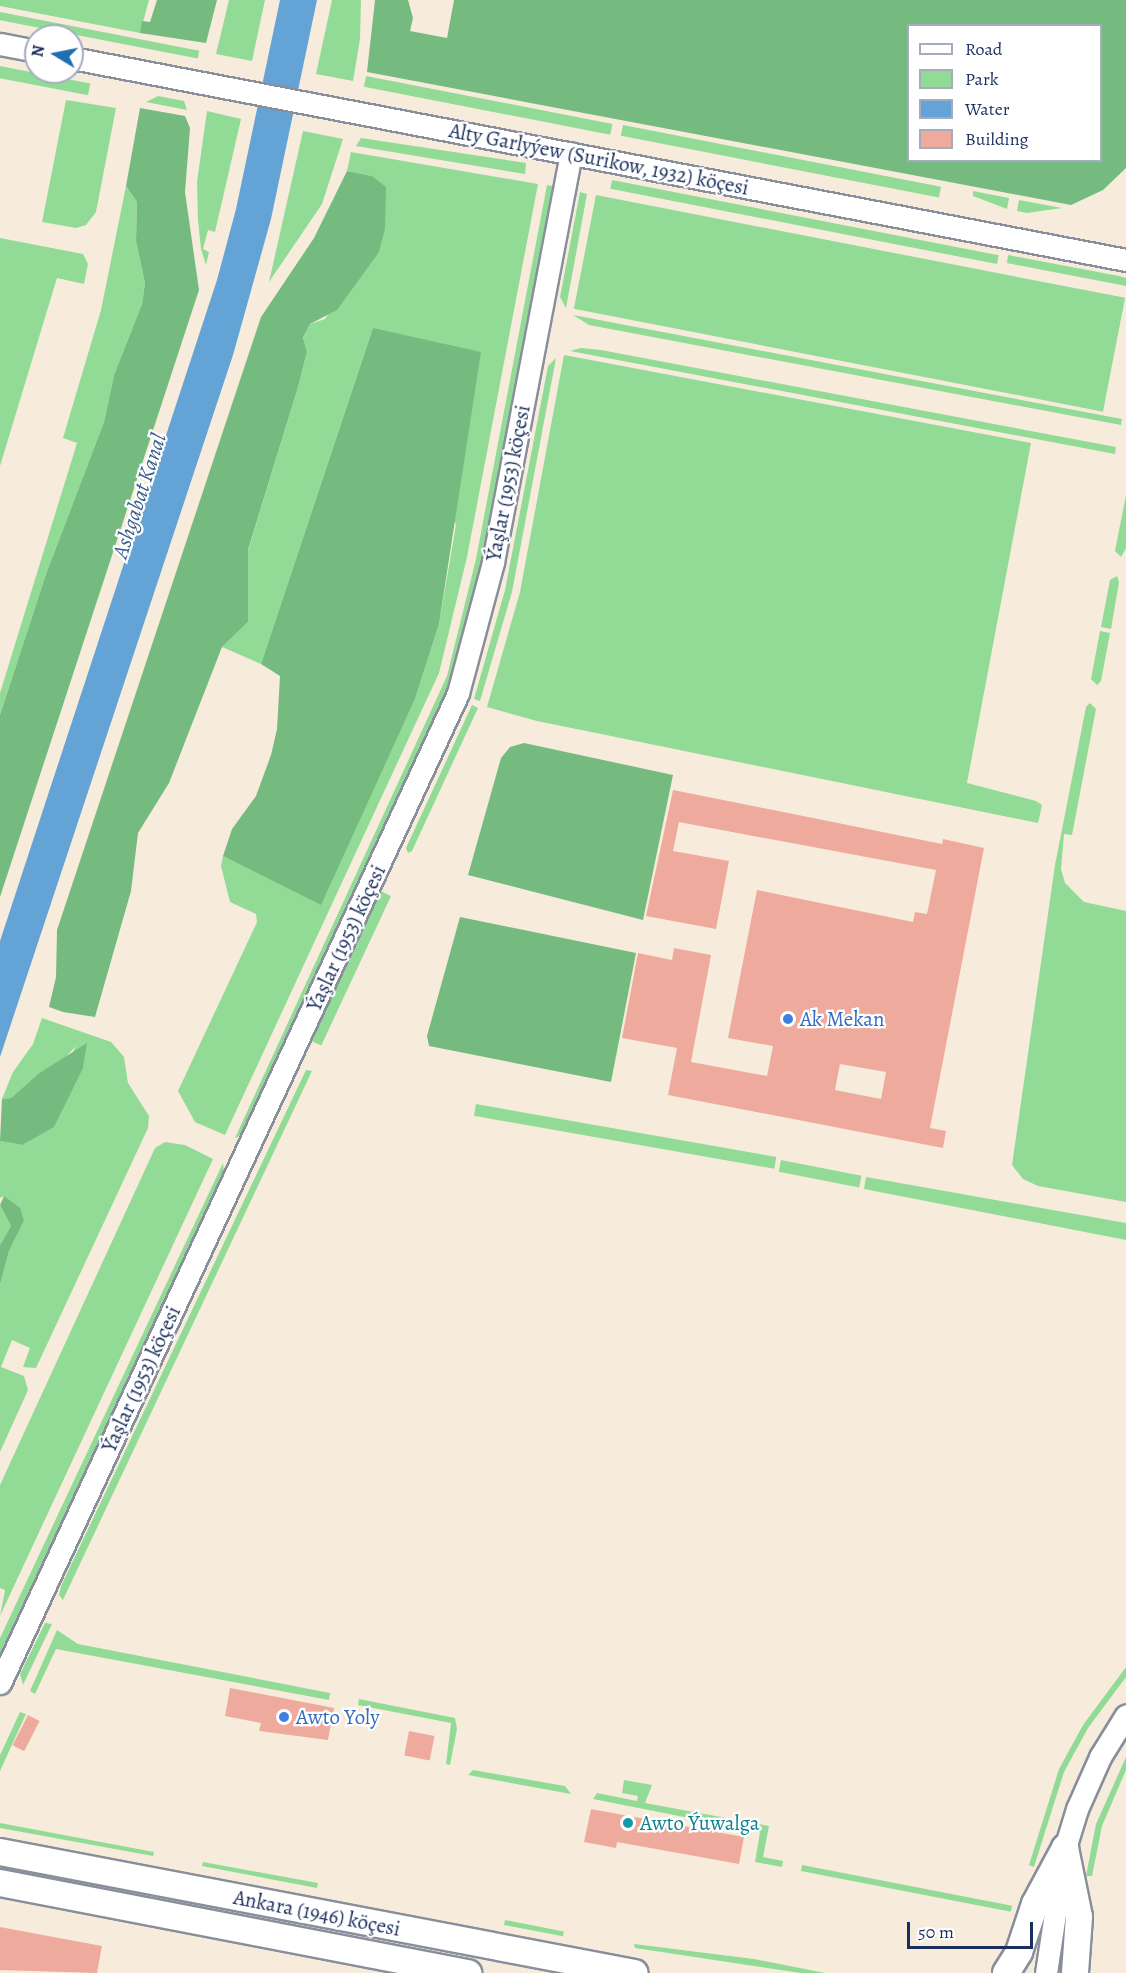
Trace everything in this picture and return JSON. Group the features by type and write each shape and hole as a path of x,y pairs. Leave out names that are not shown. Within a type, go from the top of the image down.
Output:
{"main road":[{"path":"1006,1973 1020,1952 1035,1904 1065,1848"},
{"path":"1065,1848 1079,1917 1075,1973"},
{"name":"Ankara (1946) köçesi","path":"0,1852 635,1973"},
{"name":"Ankara (1946) köçesi","path":"0,1883 468,1973"}],"street":[{"path":"0,44 24,49"},
{"name":"Alty Garlyýew (Surikow, 1932) köçesi","path":"84,60 1126,260"},
{"name":"Ýaşlar (1953) köçesi","path":"0,1683 458,693 493,562 571,153"},
{"path":"1046,1973 1065,1848 1088,1782 1126,1715"}],"green space":[{"path":"0,0 149,0 140,33 0,6"},
{"path":"157,0 217,0 206,43 140,33 142,21 150,22"},
{"path":"229,0 265,0 252,61 216,54"},
{"path":"332,0 361,0 360,39 353,81 316,74"},
{"path":"375,0 408,0 413,18 410,31 447,38 454,0 1126,0 1126,168 1103,190 1071,205 367,72"},
{"path":"0,12 62,24 24,25 0,20"},
{"path":"84,28 199,51 198,59 84,36"},
{"path":"0,66 24,71 24,83 0,78"},
{"path":"366,76 612,124 610,135 364,87"},
{"path":"84,82 90,84 88,95 30,84"},
{"path":"158,96 184,101 187,110 146,102"},
{"path":"66,100 116,108 96,212 86,225 76,228 42,222"},
{"path":"140,108 185,116 190,128 185,192 199,290 0,897 0,715 46,574 104,422 114,375 142,304 145,283 136,241 137,202 126,186"},
{"path":"207,111 241,119 215,232 208,230 203,249 209,252 206,265 201,249 197,182"},
{"path":"623,125 941,187 939,198 621,136"},
{"path":"303,131 343,139 322,204 269,282"},
{"path":"361,138 526,163 525,174 356,146"},
{"path":"351,152 538,184 467,557 439,673 225,1135 195,1122 178,1091 257,922 256,914 230,902 221,866 223,856 320,904 415,699 439,624 456,525 373,328 261,664 222,647 248,622 248,551 298,387 307,352 303,339 310,324 325,319 385,229 372,176 347,171"},
{"path":"347,171 372,176 386,187 385,229 379,252 337,310 310,324 303,338 307,352 298,387 248,550 248,622 222,647 169,783 138,833 131,891 95,1017 63,1012 49,1007 56,977 57,930 261,317 314,238"},
{"path":"612,180 999,255 997,264 610,189"},
{"path":"547,185 553,186 482,561 453,678 242,1135 235,1138 447,676 476,559"},
{"path":"126,186 137,202 136,241 145,283 142,304 114,375 104,422 46,574 0,715 0,693 77,443 63,438 101,310"},
{"path":"973,191 1009,198 1007,209 973,196"},
{"path":"580,192 587,194 566,308 560,297"},
{"path":"596,195 1125,298 1103,412 574,309"},
{"path":"1019,200 1062,208 1027,213 1017,211"},
{"path":"0,238 83,254 88,264 84,284 57,278 0,466"},
{"path":"1008,255 1119,276 1126,278 1126,286 1007,263"},
{"path":"573,315 1122,419 1121,425 589,325"},
{"path":"373,328 481,352 439,624 415,699 321,905 223,856 232,829 256,796 271,755 277,729 280,676 261,664"},
{"path":"581,348 1116,447 1115,454 570,351"},
{"path":"564,355 1031,443 967,783 1036,801 1042,805 1038,823 537,721 487,707 520,592"},
{"path":"556,358 512,592 480,701 474,699 505,590 548,366"},
{"path":"1126,495 1126,548 1121,557 1115,551"},
{"path":"1117,576 1119,582 1111,629 1101,627 1110,580"},
{"path":"1100,631 1110,633 1101,681 1097,685 1091,679"},
{"path":"1090,703 1096,709 1072,835 1064,834 1061,869 1065,883 1084,902 1126,911 1126,1202 1038,1186 1023,1179 1012,1165 1055,865 1086,707"},
{"path":"472,705 478,708 412,851 408,853 406,848"},
{"path":"524,743 673,775 643,920 468,875 501,758 510,747"},
{"path":"381,891 391,896 321,1046 311,1041"},
{"path":"460,917 636,953 611,1082 429,1046 427,1036"},
{"path":"42,1018 111,1042 124,1057 128,1083 149,1116 148,1128 36,1368 23,1367 30,1348 12,1340 1,1367 24,1376 28,1390 0,1452 0,1285 9,1251 24,1221 4,1196 0,1198 0,1141 22,1145 76,1046 62,1061 38,1074 11,1098 2,1099 13,1072 33,1044"},
{"path":"87,1043 83,1068 54,1127 22,1145 0,1141 2,1099 11,1098 38,1074"},
{"path":"306,1070 312,1071 63,1600 59,1595 61,1586"},
{"path":"476,1104 776,1157 774,1169 474,1116"},
{"path":"165,1142 185,1145 213,1159 0,1616 5,1590 0,1588 0,1485 155,1148"},
{"path":"781,1160 861,1176 859,1187 779,1172"},
{"path":"223,1163 224,1173 0,1654 0,1638"},
{"path":"866,1177 1126,1223 1126,1240 864,1189"},
{"path":"4,1196 20,1208 24,1221 9,1251 0,1285 0,1245 11,1226 0,1205"},
{"path":"0,1205 11,1226 0,1245"},
{"path":"45,1623 52,1624 23,1685 20,1674"},
{"path":"57,1630 78,1644 330,1693 329,1700 56,1649 35,1694 30,1691"},
{"path":"1126,1667 1126,1677 1088,1728 1064,1772 1034,1867 1029,1865 1059,1769 1083,1725"},
{"path":"359,1699 455,1718 457,1729 450,1765 446,1764 451,1723 358,1705"},
{"path":"20,1712 26,1714 0,1771 0,1755"},
{"path":"1126,1757 1126,1770 1102,1826 1092,1876 1086,1876 1096,1824"},
{"path":"473,1770 565,1786 571,1794 468,1775"},
{"path":"624,1780 652,1785 645,1803 769,1826 763,1857 783,1861 782,1867 755,1862 760,1832 593,1799 597,1793 637,1801 638,1796 622,1793"},
{"path":"0,1823 154,1852 153,1856 0,1828"},
{"path":"203,1862 318,1883 317,1888 202,1866"},
{"path":"802,1865 1012,1906 1011,1912 801,1871"},
{"path":"505,1920 564,1931 563,1936 504,1925"},
{"path":"634,1944 754,1959 825,1973 801,1973 635,1948"}],"water":[{"path":"280,0 317,0 271,219 233,355 0,1057 0,941 217,280 236,209"}],"building":[{"name":"Ak Mekan","path":"673,790 942,844 943,839 984,848 930,1128 946,1131 943,1148 668,1095 677,1048 622,1038 638,953 672,960 674,948 711,955 691,1062 767,1076 773,1046 728,1038 757,890 913,922 915,912 927,914 936,870 679,822 673,851 729,861 716,929 646,916","holes":["840,1064 886,1072 881,1099 835,1090"]},
{"path":"230,1688 334,1708 328,1740 259,1731 261,1723 225,1716"},
{"path":"28,1715 40,1721 24,1751 13,1745"},
{"path":"409,1731 435,1736 430,1761 404,1756"},
{"name":"Awto Ýuwalga","path":"591,1809 744,1837 739,1864 617,1842 616,1848 584,1842"},
{"path":"0,1927 102,1946 97,1973 0,1970"}],"place":[{"name":"Ak Mekan","path":"788,1019"},
{"name":"Awto Yoly","path":"284,1717"},
{"name":"Awto Ýuwalga","path":"628,1823"}],"water label":[{"name":"Ashgabat Kanal","path":"140,496"}]}
